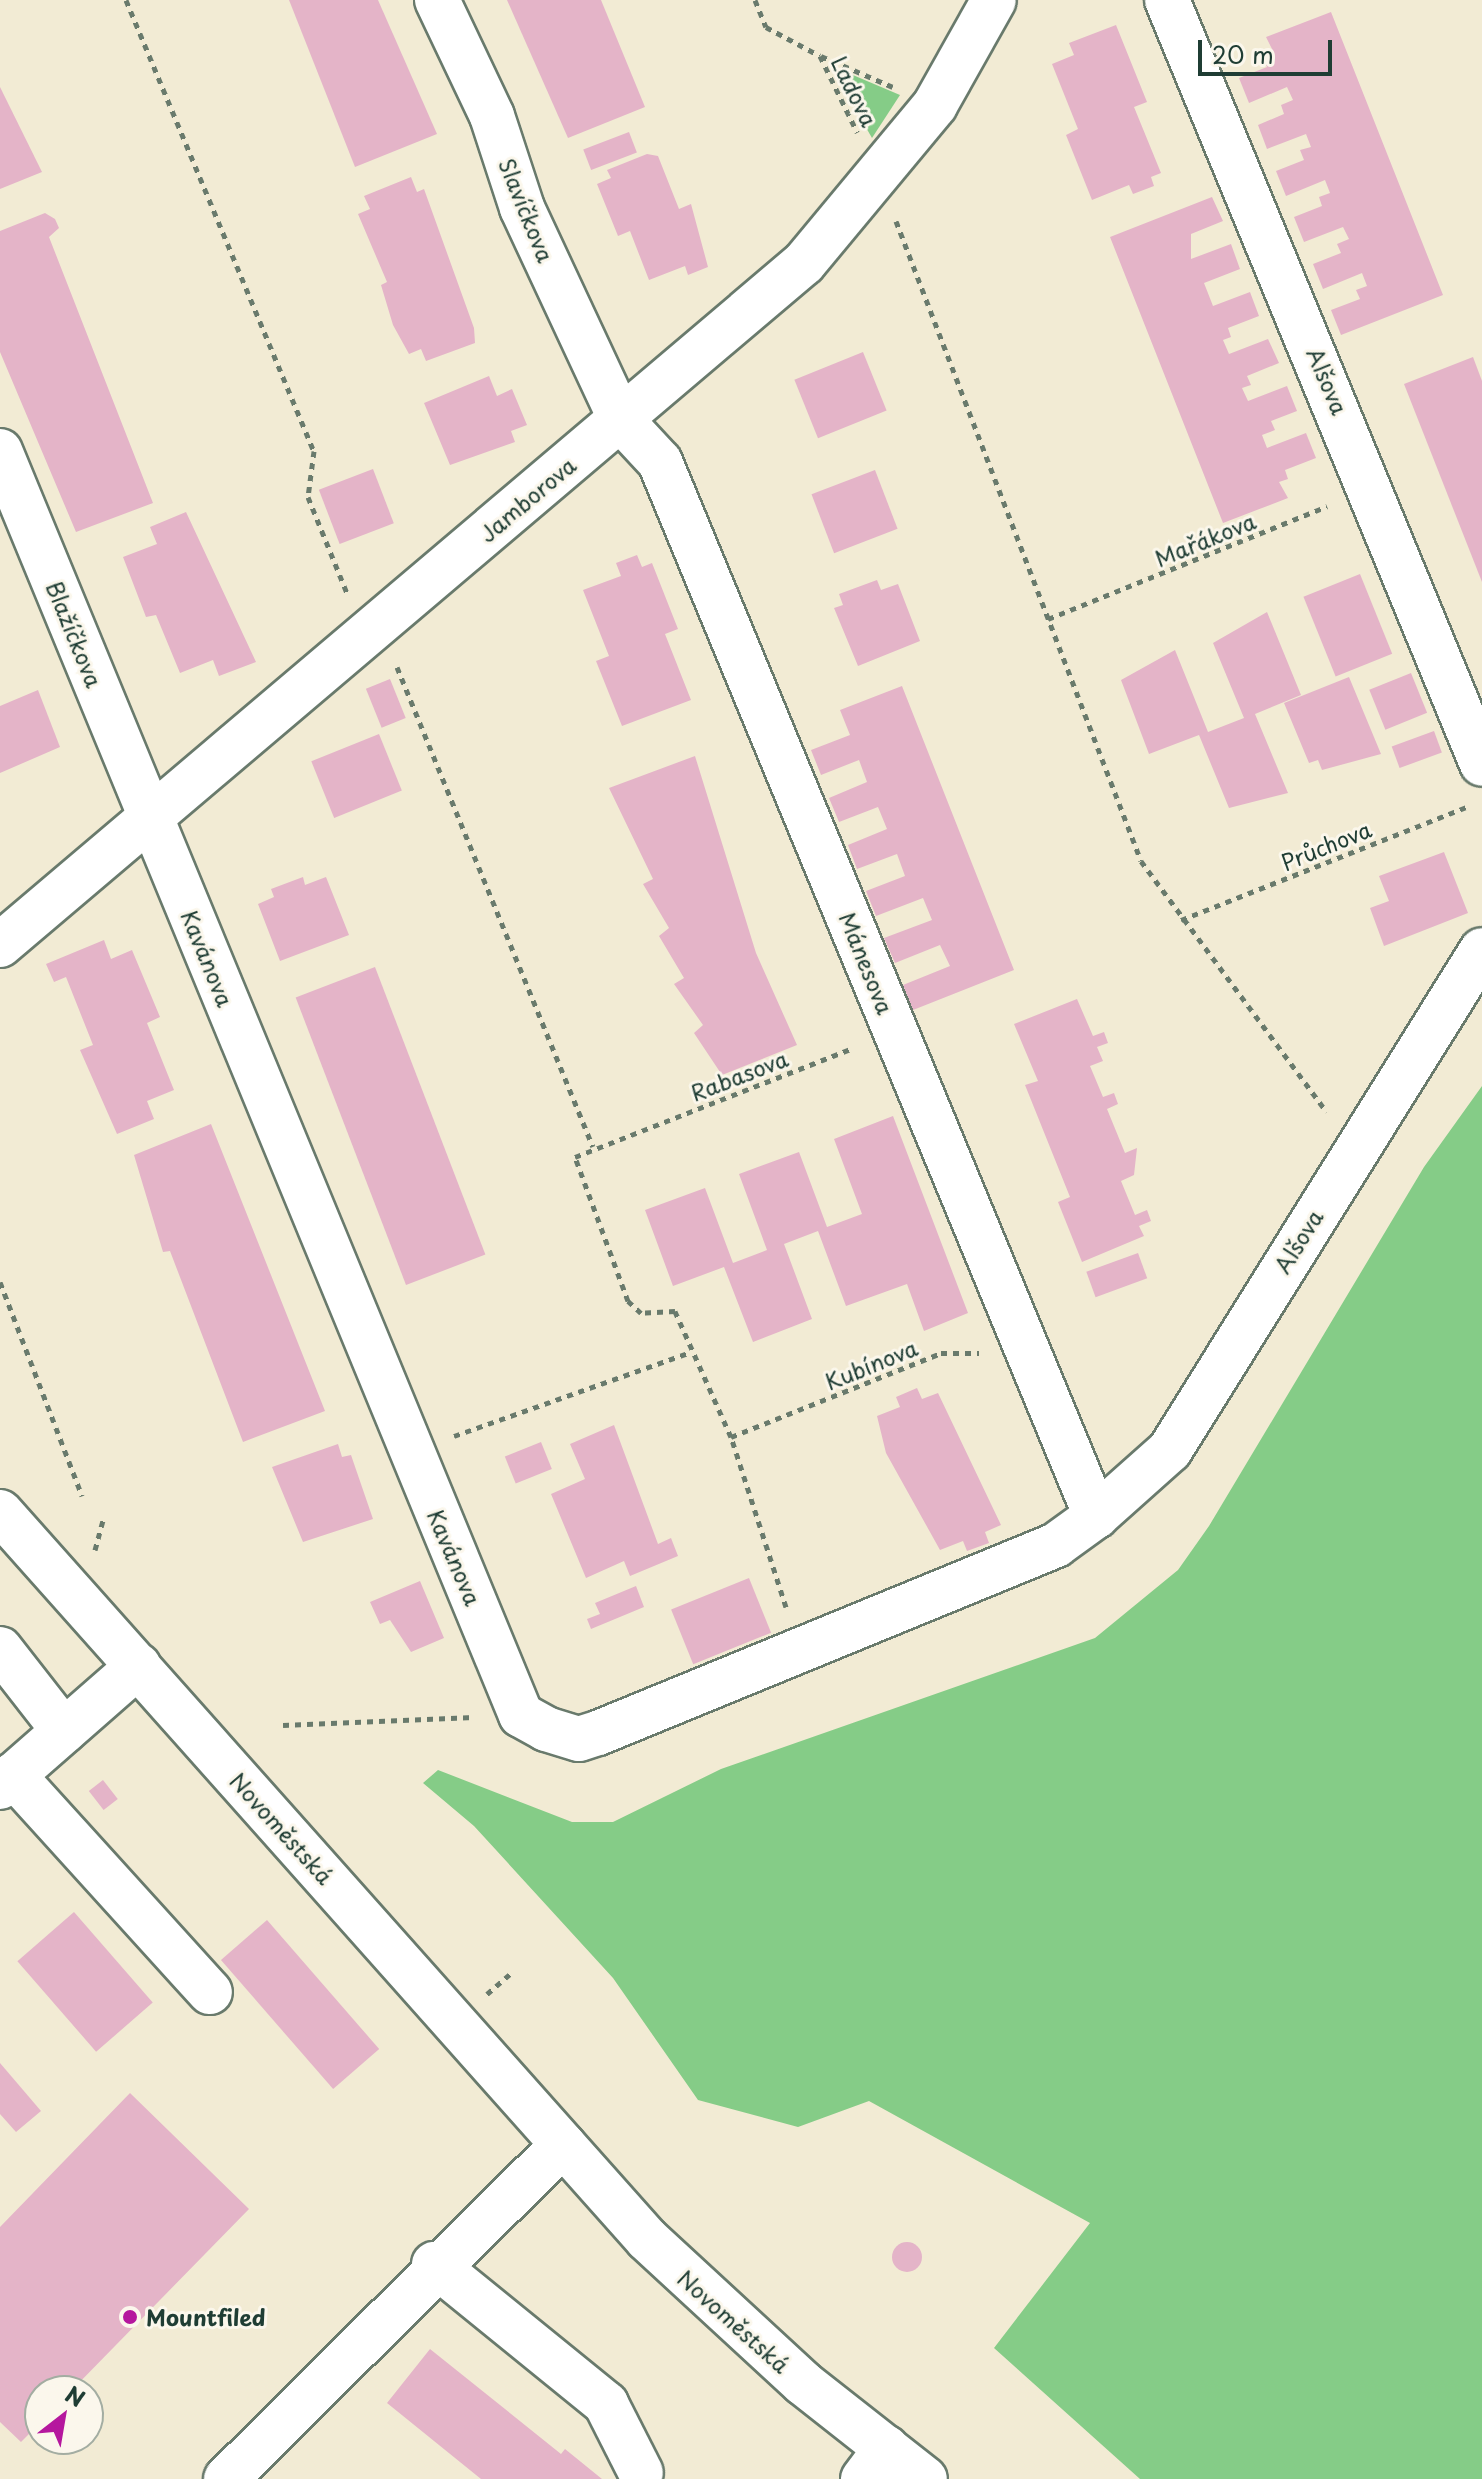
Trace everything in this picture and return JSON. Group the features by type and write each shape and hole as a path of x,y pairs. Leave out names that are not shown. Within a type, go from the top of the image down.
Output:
{"street":[{"name":"Slavíčkova","path":"437,0 492,116 522,208 621,420"},
{"name":"Jamborova","path":"0,945 886,195 994,0"},
{"name":"Alšova","path":"1167,0 1373,488 1482,764"},
{"name":"Mánesova","path":"621,420 660,462 1096,1516"},
{"name":"Blažíčkova","path":"0,451 149,818"},
{"name":"Kavánova","path":"149,818 521,1715"},
{"name":"Alšova","path":"1096,1516 1170,1450 1482,950"},
{"name":"Novoměstská","path":"0,1512 694,2287 874,2464 925,2479"},
{"path":"521,1715 579,1739 800,1652 1056,1545 1096,1516"},
{"path":"0,1649 64,1731"},
{"path":"138,1666 7,1781 210,1992"},
{"path":"226,2479 434,2264 563,2144"},
{"path":"434,2264 606,2404 641,2473"}],"path":[{"path":"126,0 314,451 308,497 353,609"},
{"name":"Ladova","path":"755,0 766,27 820,56 886,195 1141,861 1181,920 1356,1150"},
{"path":"820,56 898,89"},
{"name":"Mařákova","path":"1048,619 1373,488"},
{"path":"395,661 593,1147 575,1157 576,1171 628,1301 641,1313 675,1311 731,1437 800,1652"},
{"name":"Průchova","path":"1181,920 1482,800"},
{"name":"Rabasova","path":"593,1147 896,1032"},
{"path":"0,1282 82,1496"},
{"path":"410,1451 691,1352"},
{"name":"Kubínova","path":"731,1437 941,1353 1028,1352"},
{"path":"283,1725 521,1715"}],"green space":[{"path":"841,70 900,95 872,138 836,75"},
{"path":"1482,1086 1482,2479 1140,2479 994,2348 1090,2223 869,2101 798,2127 698,2100 613,1978 474,1826 423,1783 438,1770 572,1822 613,1822 721,1769 1095,1638 1178,1570 1209,1526 1424,1167"}],"building":[{"path":"289,0 378,0 437,134 355,167"},
{"path":"507,0 601,0 645,107 568,138"},
{"path":"1331,12 1443,295 1341,335 1331,310 1360,299 1356,290 1367,286 1362,273 1323,289 1313,264 1341,253 1337,244 1349,239 1343,227 1304,242 1294,217 1322,206 1319,197 1330,193 1325,180 1286,196 1276,171 1304,160 1300,150 1311,147 1306,134 1267,149 1258,125 1284,114 1281,105 1293,100 1287,87 1249,103 1239,78 1267,67 1263,57 1274,53 1266,37"},
{"path":"1116,25 1147,102 1134,107 1161,173 1151,177 1154,186 1133,194 1129,185 1092,200 1066,135 1078,129 1052,64 1074,55 1069,43"},
{"path":"0,87 42,172 0,189"},
{"path":"629,132 637,153 591,170 583,150"},
{"path":"647,154 658,156 679,209 691,204 708,267 688,275 685,266 649,280 630,231 618,236 597,184 611,178 607,170"},
{"path":"411,177 417,192 424,189 474,328 475,343 426,361 421,349 409,354 393,325 381,285 387,282 358,214 370,209 364,196"},
{"path":"1212,197 1223,221 1191,234 1191,259 1231,244 1240,269 1204,283 1213,306 1250,292 1259,316 1228,328 1231,337 1223,340 1229,354 1268,339 1279,363 1247,376 1251,385 1242,388 1248,401 1287,386 1297,411 1271,421 1275,430 1262,435 1267,448 1306,433 1316,458 1285,470 1288,479 1279,482 1288,498 1223,523 1110,237"},
{"path":"45,213 55,219 59,228 49,237 153,503 76,532 0,352 0,231"},
{"path":"863,352 887,410 818,438 794,380"},
{"path":"1473,357 1482,381 1482,582 1404,384"},
{"path":"489,376 497,396 512,389 527,425 511,431 515,442 450,465 424,403"},
{"path":"373,469 394,523 340,544 319,490"},
{"path":"875,470 898,529 834,553 812,494"},
{"path":"186,512 256,662 219,676 213,660 180,673 156,615 146,617 123,557 157,544 150,527"},
{"path":"637,555 642,567 652,563 678,629 665,634 691,700 622,726 596,661 609,656 583,590 621,576 616,563"},
{"path":"1360,574 1392,654 1336,677 1303,597"},
{"path":"877,580 881,590 898,584 920,641 858,666 834,608 843,605 839,594"},
{"path":"1267,612 1301,695 1255,714 1288,793 1229,808 1199,735 1149,754 1121,680 1175,650 1208,732 1244,718 1213,643"},
{"path":"1411,673 1427,713 1385,730 1369,690"},
{"path":"1349,677 1381,754 1322,770 1318,760 1309,763 1284,703"},
{"path":"390,679 406,718 382,728 366,689"},
{"path":"902,686 1014,970 913,1010 903,985 950,966 940,945 895,963 884,938 932,920 923,898 876,916 866,891 905,876 897,854 857,869 848,845 887,829 878,807 839,822 829,798 867,782 859,760 821,775 811,750 850,735 840,710"},
{"path":"38,690 60,747 0,773 0,706"},
{"path":"1434,731 1442,753 1400,768 1392,746"},
{"path":"379,734 402,791 334,818 311,761"},
{"path":"695,756 756,953 797,1045 722,1075 694,1033 703,1025 674,984 684,978 659,936 669,928 643,884 653,879 609,788"},
{"path":"1444,852 1468,913 1384,946 1370,908 1389,901 1379,876"},
{"path":"303,877 305,885 326,877 349,935 280,961 258,904 274,897 271,889"},
{"path":"104,940 111,959 132,950 160,1017 147,1023 174,1090 147,1101 154,1119 117,1134 80,1050 93,1045 66,977 54,982 46,964"},
{"path":"375,967 485,1255 406,1285 296,997"},
{"path":"1077,999 1093,1036 1104,1032 1108,1043 1097,1047 1103,1061 1090,1066 1103,1097 1114,1093 1118,1104 1107,1109 1125,1153 1137,1148 1134,1175 1121,1181 1135,1215 1147,1210 1151,1221 1139,1226 1144,1236 1082,1262 1058,1202 1070,1197 1025,1085 1038,1081 1014,1024"},
{"path":"893,1116 968,1313 924,1331 907,1284 846,1306 818,1231 784,1244 812,1319 753,1342 724,1267 673,1286 645,1210 705,1188 733,1263 767,1250 739,1174 799,1152 827,1227 862,1214 834,1139"},
{"path":"211,1124 325,1411 243,1442 170,1251 163,1252 134,1155"},
{"path":"1138,1253 1147,1278 1096,1297 1086,1272"},
{"path":"917,1388 922,1399 938,1393 1001,1525 985,1532 989,1543 967,1551 963,1541 940,1550 886,1453 877,1416 900,1407 896,1397"},
{"path":"614,1425 658,1544 671,1538 678,1556 630,1576 624,1561 586,1578 551,1494 585,1479 570,1444"},
{"path":"541,1442 552,1469 516,1483 505,1457"},
{"path":"338,1444 342,1457 351,1455 373,1519 303,1542 272,1467"},
{"path":"749,1578 771,1633 693,1664 671,1609"},
{"path":"420,1581 444,1638 411,1652 390,1620 380,1624 370,1602"},
{"path":"636,1586 644,1607 591,1629 587,1619 600,1614 595,1603"},
{"path":"103,1780 118,1799 104,1810 89,1791"},
{"path":"74,1912 153,2003 96,2052 17,1961"},
{"path":"267,1920 379,2049 333,2089 221,1960"},
{"path":"0,2063 41,2111 16,2132 0,2114"},
{"path":"130,2093 249,2209 87,2375 24,2375 24,2439 21,2442 0,2422 0,2227"},
{"path":"907,2242 913,2243 921,2251 921,2263 913,2271 907,2272 901,2271 893,2263 892,2257 893,2251 901,2243"},
{"path":"430,2349 561,2454 565,2449 602,2479 481,2479 387,2403"}],"place":[{"name":"Mountfiled","path":"130,2317"}]}
